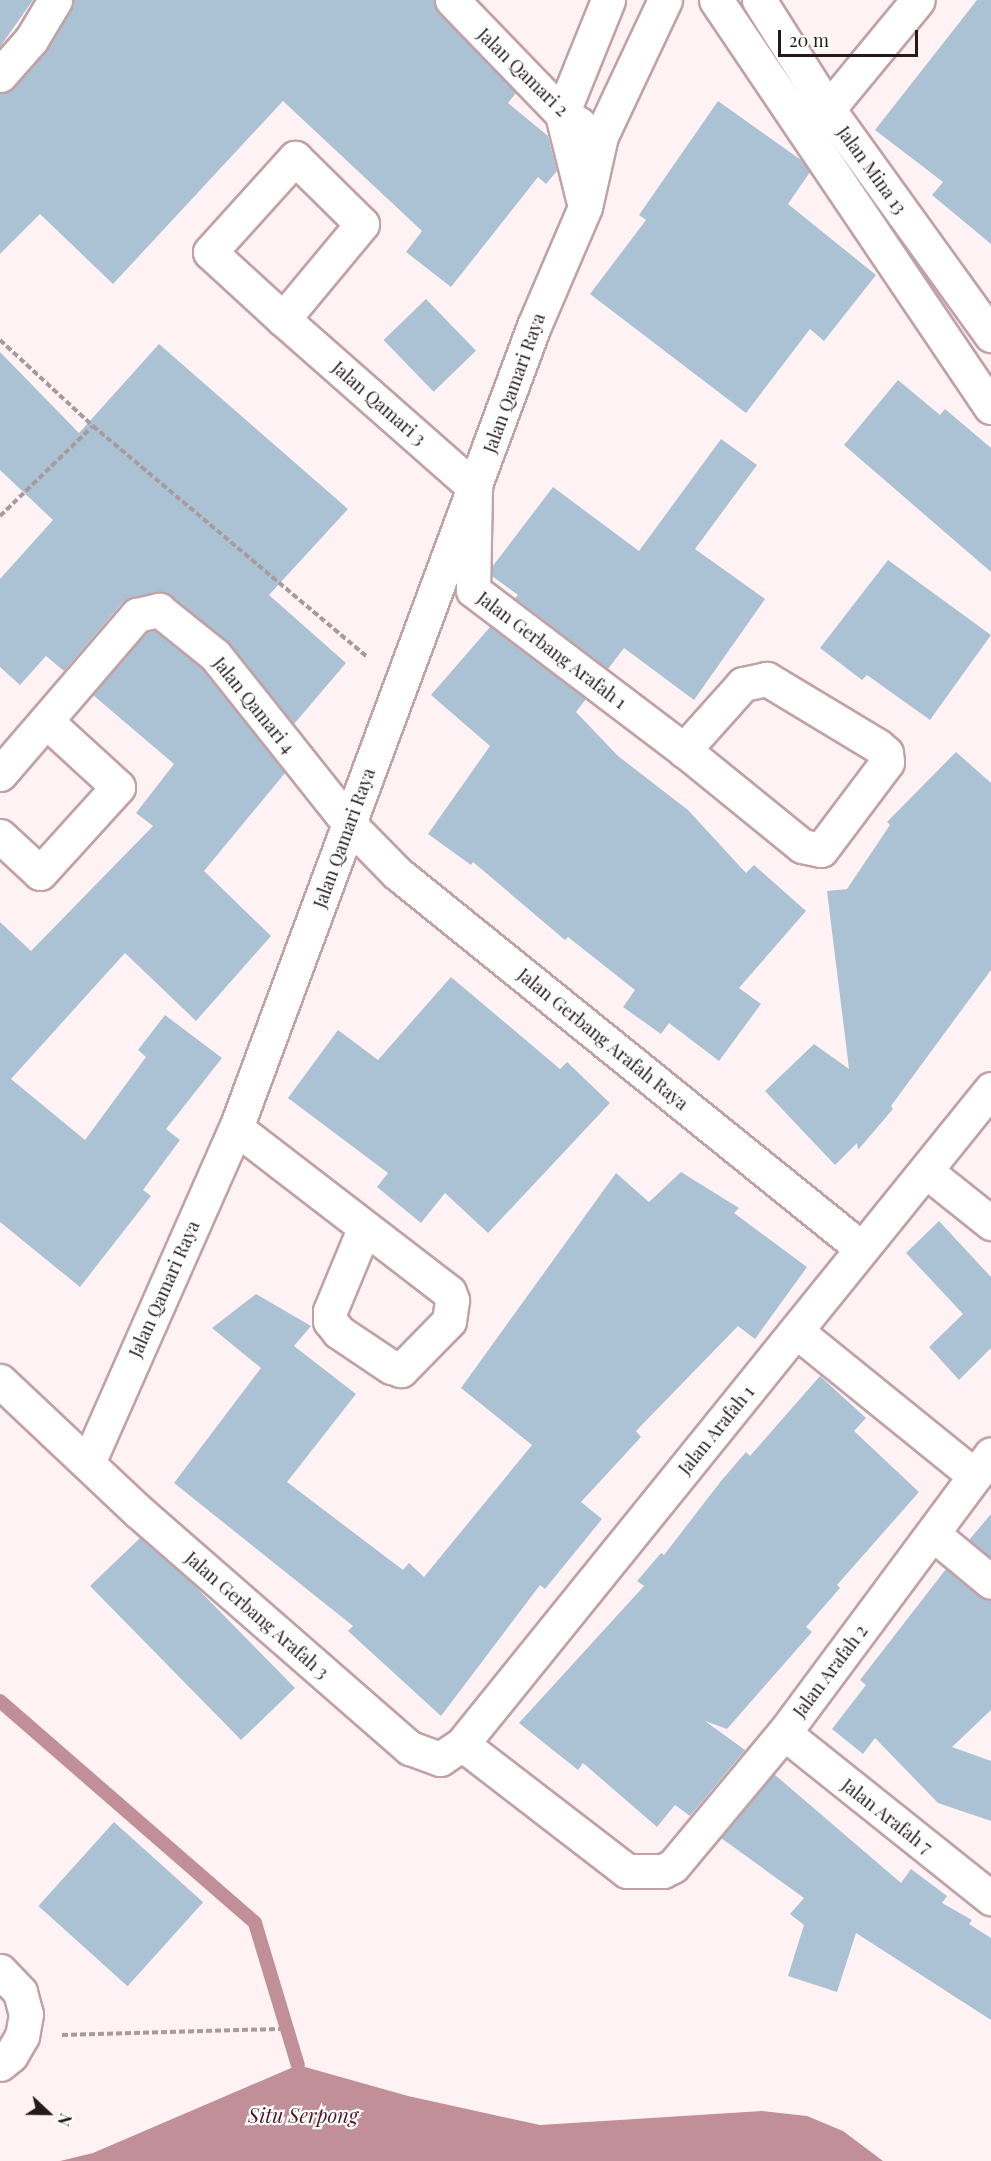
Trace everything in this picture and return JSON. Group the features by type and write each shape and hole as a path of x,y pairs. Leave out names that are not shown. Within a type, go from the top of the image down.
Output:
{"street":[{"path":"0,75 31,40 56,0"},
{"name":"Jalan Qamari 2","path":"452,0 562,114 601,135"},
{"path":"585,207 562,114 608,0"},
{"name":"Jalan Qamari Raya","path":"88,1463 236,1128 350,825 399,684 475,488 534,326 585,207 601,135 665,0"},
{"path":"716,0 991,406"},
{"name":"Jalan Mina 13","path":"759,0 828,109 987,318"},
{"path":"828,109 918,0"},
{"name":"Jalan Qamari 3","path":"283,319 362,224 295,158 210,252 283,319 475,488"},
{"name":"Jalan Gerbang Arafah 1","path":"475,488 473,590 684,750 811,850 821,850 887,762 886,753 878,746 767,680 743,684 684,750"},
{"name":"Jalan Qamari 4","path":"0,774 137,615 159,610 215,656 350,825"},
{"path":"0,836 40,873 118,787 47,722"},
{"name":"Jalan Gerbang Arafah Raya","path":"350,825 397,873 861,1248"},
{"name":"Jalan Arafah 1","path":"432,1759 449,1755 462,1744 861,1248 927,1172 991,1089"},
{"path":"236,1128 364,1229"},
{"path":"927,1172 991,1223"},
{"path":"796,1331 983,1465"},
{"name":"Jalan Gerbang Arafah 3","path":"0,1381 138,1511 410,1748 432,1759"},
{"name":"Jalan Arafah 2","path":"462,1744 627,1871 654,1873 673,1866 784,1733 983,1465"},
{"path":"933,1534 991,1582"},
{"name":"Jalan Arafah 7","path":"784,1733 991,1898"},
{"path":"0,1971 20,1992 26,2014 22,2036 11,2055 0,2064"}],"path":[{"path":"0,340 93,426 399,684"},
{"path":"0,516 93,426"},
{"path":"22,2036 280,2029"}],"water":[{"name":"Situ Serpong","path":"298,2065 408,2096 540,2125 762,2111 807,2116 843,2131 883,2161 60,2161 93,2153"}],"building":[{"path":"0,0 33,0 0,47"},
{"path":"74,0 434,0 439,13 516,93 508,103 548,136 557,171 546,184 538,177 451,287 406,252 422,231 283,101 113,284 40,214 0,254 0,93 14,87 45,52"},
{"path":"977,0 991,0 991,244 932,195 943,182 875,130"},
{"path":"718,101 801,160 810,172 788,204 876,275 824,341 810,329 746,413 590,294 646,220 639,215"},
{"path":"426,299 476,351 434,392 384,340"},
{"path":"159,344 348,509 269,595 346,663 294,724 227,641 163,592 123,602 64,671 46,656 20,685 0,667 0,579 53,520 0,470 0,352 79,433"},
{"path":"898,380 940,415 945,409 991,448 991,572 844,445"},
{"path":"721,439 757,465 695,549 765,599 694,700 624,648 608,669 515,598 518,595 492,576 492,567 553,487 639,551"},
{"path":"888,560 991,635 930,720 867,675 862,680 820,648"},
{"path":"490,627 586,699 576,712 618,756 688,810 746,873 754,865 806,911 739,988 761,1004 719,1061 669,1023 661,1034 623,1007 635,990 568,937 565,940 473,862 471,865 428,834 490,746 431,695"},
{"path":"154,630 202,668 285,773 204,871 271,936 196,1021 125,953 11,1079 85,1140 146,1057 138,1050 165,1015 222,1058 166,1129 180,1140 143,1190 151,1196 80,1287 0,1222 0,922 31,951 153,826 136,813 174,764 93,695 147,632"},
{"path":"956,752 991,783 991,970 891,1106 893,1109 858,1150 857,1143 835,1165 765,1091 814,1044 849,1069 827,891 847,889 890,825 887,822"},
{"path":"451,977 560,1069 567,1062 610,1103 488,1233 445,1193 421,1223 377,1187 388,1173 288,1098 338,1030 378,1060"},
{"path":"681,1172 739,1208 734,1213 807,1267 755,1339 738,1326 636,1431 641,1437 581,1502 602,1519 545,1589 540,1585 441,1716 348,1631 353,1626 174,1483 261,1368 212,1328 256,1294 311,1326 294,1346 356,1394 287,1482 403,1570 409,1563 424,1577 532,1445 461,1388 616,1173 649,1202"},
{"path":"939,1221 991,1277 991,1348 959,1380 929,1347 963,1314 906,1253"},
{"path":"820,1376 866,1418 854,1431 919,1492 837,1585 840,1588 806,1627 812,1632 727,1729 705,1721 745,1750 690,1816 675,1805 657,1827 583,1763 578,1770 519,1723 644,1586 637,1581 661,1553 664,1555 746,1452 750,1456"},
{"path":"991,1514 991,1558 969,1540"},
{"path":"140,1538 190,1581 295,1688 241,1740 90,1586"},
{"path":"946,1569 979,1596 991,1600 991,1710 952,1747 991,1761 991,1821 938,1803 875,1738 863,1754 832,1729 866,1685 860,1680"},
{"path":"774,1774 901,1883 911,1869 947,1896 942,1903 972,1920 969,1924 991,1938 991,2020 856,1933 837,1992 788,1976 804,1925 790,1914 804,1898 721,1838"},
{"path":"114,1822 203,1902 128,1986 38,1906"}],"waterway":[{"path":"0,1701 255,1923 298,2065"}]}
